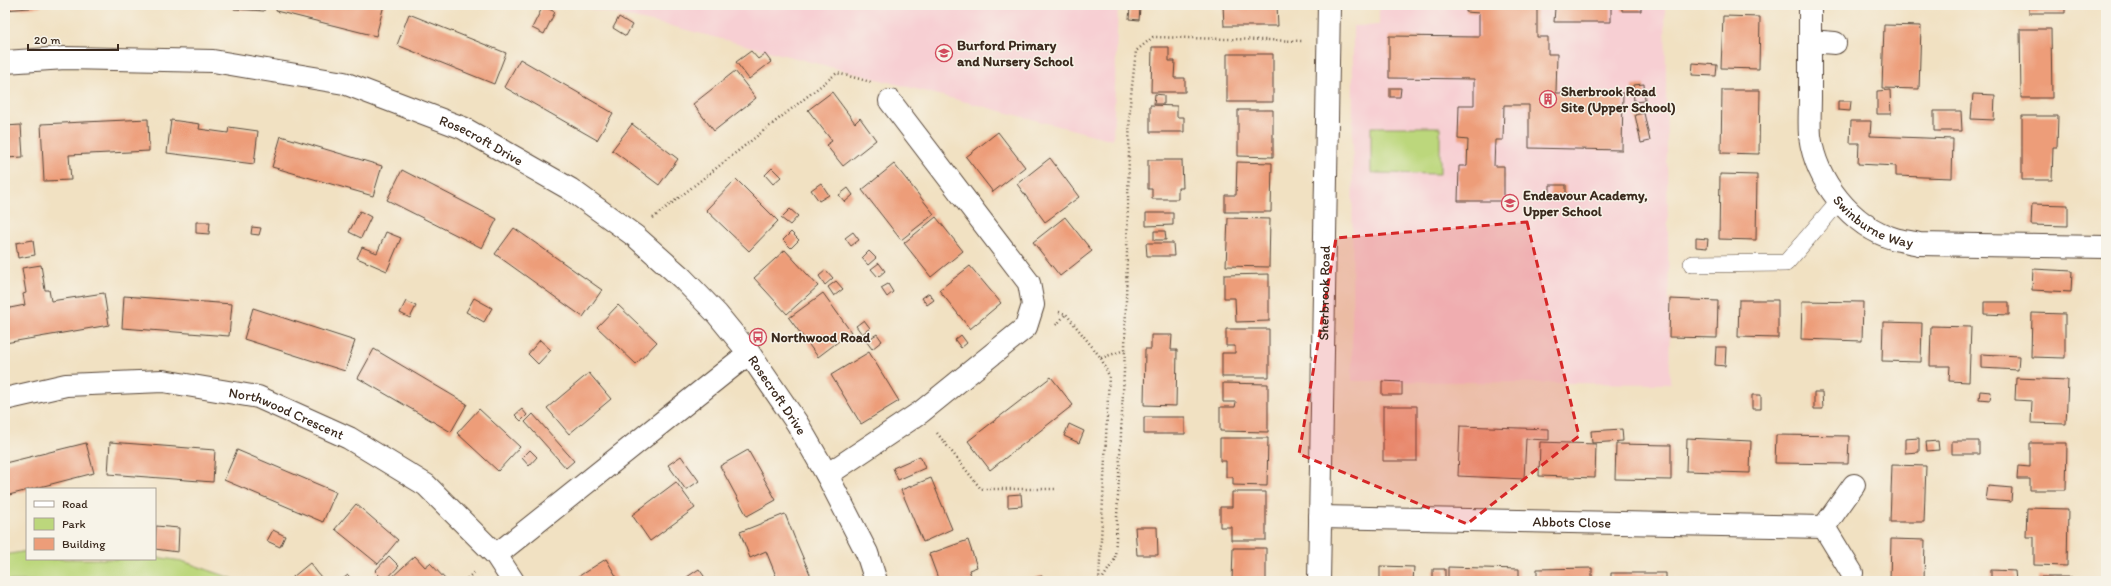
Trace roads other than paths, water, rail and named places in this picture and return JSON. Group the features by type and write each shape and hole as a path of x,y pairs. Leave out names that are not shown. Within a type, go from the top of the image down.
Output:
{"street":[{"name":"Sherbrook Road","path":"1319,581 1330,5"},
{"name":"Swinburne Way","path":"1810,8 1810,135 1815,159 1826,182 1840,201 1855,217 1873,229 1894,239 1919,244 2106,247"},
{"path":"1810,40 1835,43"},
{"name":"Rosecroft Drive","path":"5,62 65,58 213,61 344,83 463,128 570,189 635,236 682,278 717,314 749,353 797,423 827,475 867,553 876,581"},
{"path":"827,475 921,412 1026,327 1034,305 1029,283 890,101"},
{"path":"496,555 749,353"},
{"name":"Northwood Crescent","path":"5,399 66,385 163,381 258,397 349,438 426,485 496,555 514,581"},
{"path":"1852,573 1824,527 1854,485"},
{"name":"Abbots Close","path":"1320,517 1824,527"}],"lane":[{"path":"1692,264 1786,263 1840,201"}],"place":[{"name":"Burford Primary and Nursery School","path":"944,53"},
{"name":"Sherbrook Road Site (Upper School)","path":"1548,99"},
{"name":"Endeavour Academy, Upper School","path":"1510,203"},
{"name":"Northwood Road","path":"758,337"}]}
